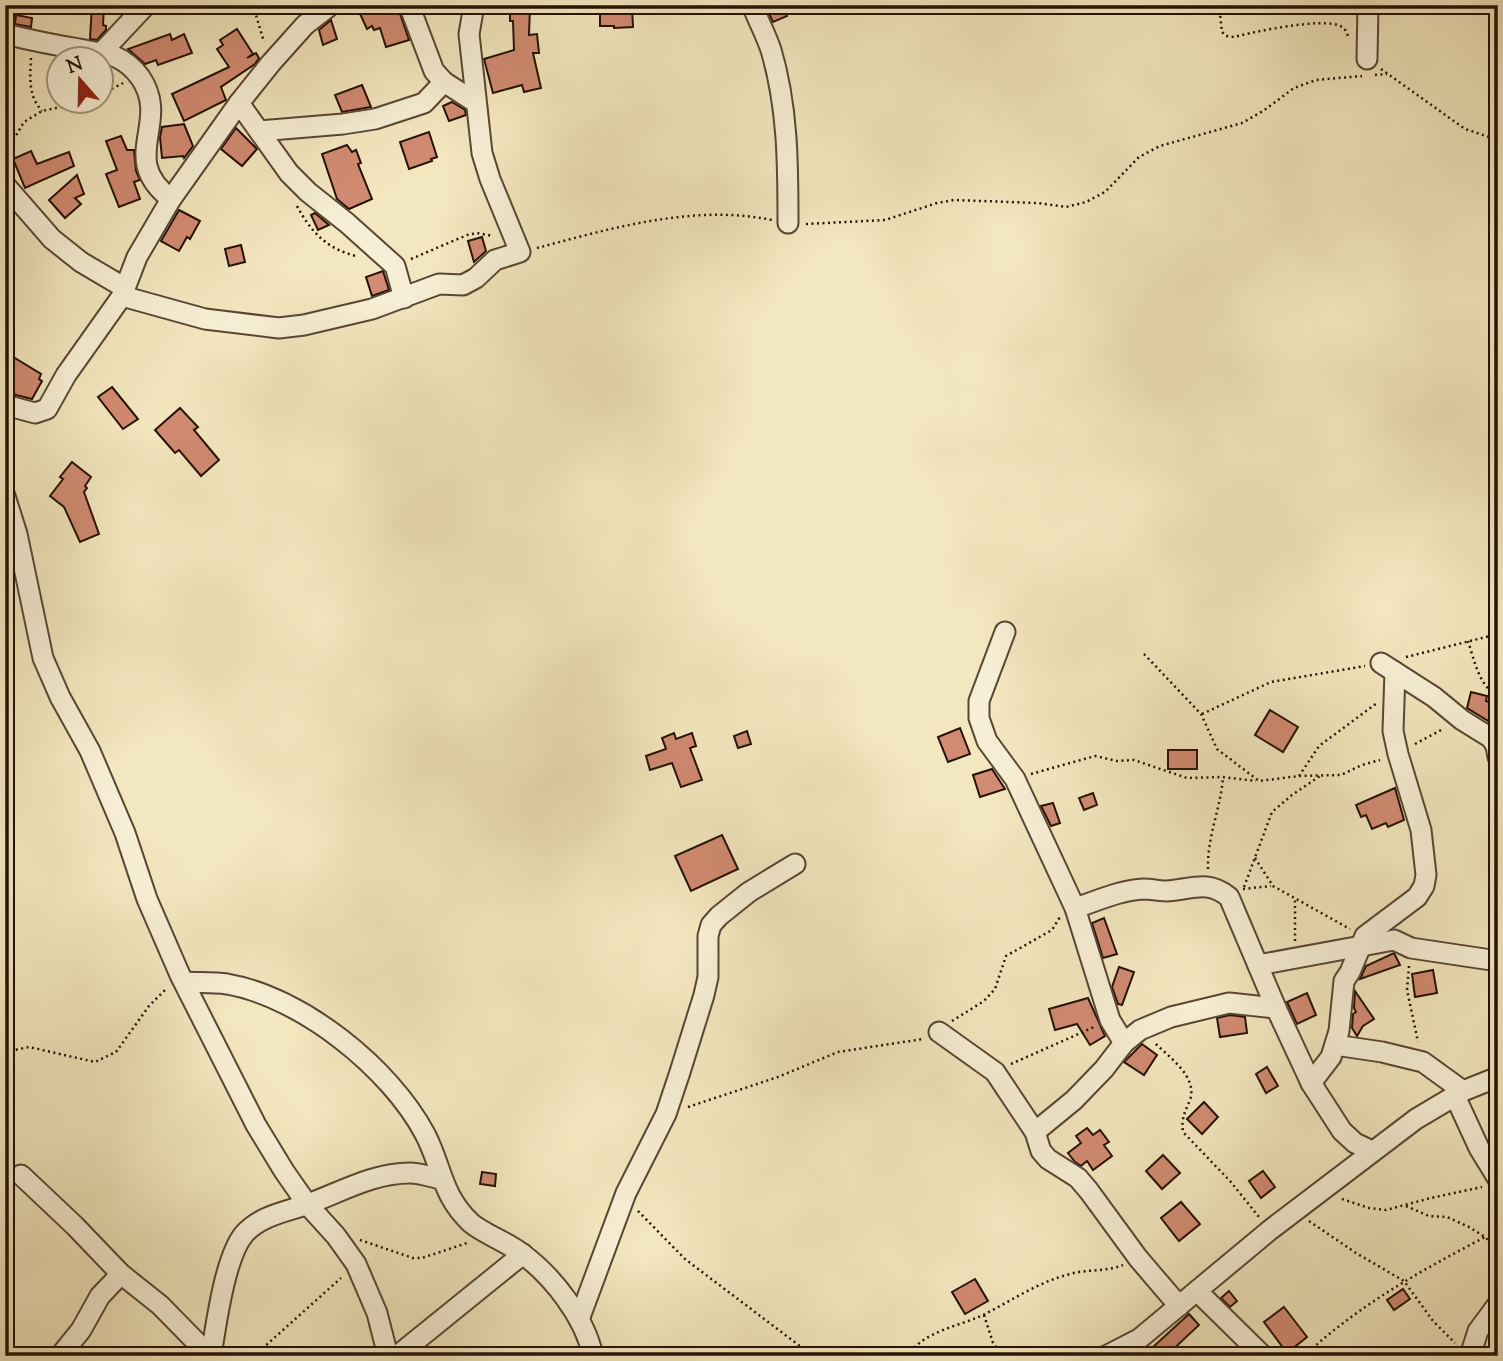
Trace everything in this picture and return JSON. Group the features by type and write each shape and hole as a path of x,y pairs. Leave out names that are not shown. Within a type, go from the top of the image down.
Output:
{"street":[{"path":"108,46 146,5"},
{"path":"5,405 35,413 47,409 66,375 124,292 137,257 171,199 271,63 305,25 331,5"},
{"path":"409,5 432,65 444,82 475,102"},
{"path":"5,185 52,239 124,292 205,319 279,328 317,322 404,298 439,284 463,285 476,278 518,244 490,180 482,153 469,34 474,5"},
{"path":"751,5 771,50 779,89 787,140 788,223"},
{"path":"1368,5 1369,70"},
{"path":"5,34 60,46"},
{"path":"116,58 138,74 151,98 152,111 145,153 147,167 152,180 171,199"},
{"path":"259,131 375,119 424,103 444,82"},
{"path":"239,103 289,173 395,266 404,298"},
{"path":"5,496 17,534 43,658 60,697 90,751 125,834 147,899 182,979 256,1125 307,1204 336,1236 367,1283 388,1356"},
{"path":"1005,632 979,701 979,718 987,741 1014,779 1075,908 1110,1020 1124,1043"},
{"path":"1311,1083 1331,1058 1344,981 1363,942 1417,897 1424,886 1426,875 1421,830 1393,731 1390,675 1434,697 1462,720 1491,738 1495,742 1498,757"},
{"path":"580,1317 626,1193 666,1114 704,995 708,977 708,936 711,925 749,892 795,864"},
{"path":"1075,908 1128,891 1209,886 1219,889 1229,897 1311,1083 1342,1132 1355,1143 1372,1151"},
{"path":"1258,965 1363,942 1394,940 1411,948 1498,961"},
{"path":"182,979 227,984 257,993 307,1016 348,1044 411,1110 427,1137 441,1179 454,1201 473,1224 523,1254 559,1290 580,1317 593,1356"},
{"path":"1035,1132 1074,1100 1104,1069 1124,1043 1140,1030 1171,1017 1229,1003 1276,1008"},
{"path":"939,1032 995,1072 1035,1132 1041,1151 1048,1159 1078,1178 1178,1306"},
{"path":"1335,1045 1423,1062 1459,1093 1492,1183"},
{"path":"1106,1356 1142,1348 1178,1306 1372,1151 1416,1119 1459,1093 1498,1077"},
{"path":"211,1356 232,1257 245,1233 267,1216 386,1175 411,1173 441,1179"},
{"path":"21,1175 121,1274 160,1305 211,1356"},
{"path":"397,1356 523,1254"},
{"path":"60,1356 81,1331 100,1297 121,1274"},
{"path":"1198,1291 1263,1356"},
{"path":"1464,1351 1498,1304"}],"path":[{"path":"253,5 271,63"},
{"path":"31,41 32,96 42,111"},
{"path":"395,266 477,233 518,244 651,221 719,216 818,225 885,220 954,200 1037,203 1066,207 1086,202 1105,192 1139,157 1160,146 1242,123 1294,88 1316,80 1369,70 1387,74"},
{"path":"116,86 138,74"},
{"path":"5,154 10,149 20,125 46,110"},
{"path":"1201,714 1271,682 1390,675 1468,641 1498,634"},
{"path":"1468,641 1481,677 1488,689 1498,696"},
{"path":"1144,654 1201,714 1217,749 1259,781"},
{"path":"1299,776 1319,746 1390,675"},
{"path":"1014,779 1095,756 1117,761 1134,760 1187,778 1223,776 1259,781 1344,774 1362,765 1398,754 1462,720"},
{"path":"1209,886 1209,843 1222,794 1223,776"},
{"path":"1273,886 1243,889 1261,837 1272,812 1321,776"},
{"path":"1255,858 1273,886 1363,942"},
{"path":"1294,958 1295,900"},
{"path":"666,1114 778,1077 838,1052 927,1038 939,1032 962,1013 984,1002 995,989 1006,956 1052,930 1063,913 1075,908"},
{"path":"1411,948 1407,990 1423,1062"},
{"path":"5,1052 29,1047 95,1062 106,1058 116,1052 149,1006 182,979"},
{"path":"995,1072 1110,1020"},
{"path":"1140,1030 1181,1067 1190,1086 1189,1101 1183,1113 1183,1132 1230,1181 1270,1230"},
{"path":"1324,1189 1345,1200 1386,1210 1492,1183"},
{"path":"626,1193 640,1214 685,1259 813,1356"},
{"path":"1406,1206 1429,1216 1452,1219 1485,1237 1498,1250"},
{"path":"1295,1211 1356,1253 1404,1281 1433,1321 1464,1351"},
{"path":"336,1236 360,1240 413,1258 448,1250 491,1234"},
{"path":"1304,1356 1368,1302 1485,1237"},
{"path":"907,1356 918,1343 933,1334 984,1314 1033,1287 1070,1274 1113,1269 1138,1258"},
{"path":"254,1356 356,1264"},
{"path":"984,1314 993,1343 1003,1356"}],"building":[{"path":"92,5 104,5 103,25 106,30 97,40 90,39"},
{"path":"356,5 397,5 409,40 386,47 380,28 374,30 372,26 367,29"},
{"path":"510,5 530,7 529,35 537,34 539,53 533,53 541,88 524,92 522,85 493,93 484,59 514,50"},
{"path":"765,5 783,5 787,16 773,22"},
{"path":"632,7 633,27 600,26 600,9"},
{"path":"16,15 32,18 31,27 15,24"},
{"path":"331,20 337,39 323,45 319,30"},
{"path":"237,29 253,54 247,58 256,53 259,58 255,64 221,87 226,100 184,121 172,94 229,67 217,49 223,45 220,40"},
{"path":"170,34 172,40 184,34 192,53 158,65 156,60 145,64 128,49"},
{"path":"362,85 371,107 342,112 335,95"},
{"path":"452,102 465,110 466,115 449,121 443,106"},
{"path":"184,124 193,146 184,158 162,158 162,127"},
{"path":"236,128 257,149 242,166 221,149"},
{"path":"429,132 437,157 409,169 400,142"},
{"path":"121,136 127,150 134,150 136,171 140,180 134,182 140,199 119,207 106,174 117,170 106,141"},
{"path":"347,145 352,152 356,150 361,163 358,164 372,199 349,209 337,199 322,154"},
{"path":"31,151 37,164 69,152 74,166 25,188 13,159"},
{"path":"77,175 84,194 75,198 81,204 65,218 49,200"},
{"path":"179,210 200,221 190,239 187,237 179,251 161,241"},
{"path":"315,213 329,225 318,230 311,215"},
{"path":"482,237 486,251 474,262 468,241"},
{"path":"241,245 245,262 229,266 225,249"},
{"path":"383,271 389,290 372,296 366,277"},
{"path":"5,352 41,374 39,379 42,381 32,399 5,389"},
{"path":"112,387 138,419 123,429 98,397"},
{"path":"180,408 198,427 194,430 219,460 201,476 179,450 175,453 155,430"},
{"path":"72,462 91,477 84,492 99,534 80,542 64,507 50,496"},
{"path":"1471,692 1487,696 1486,701 1497,704 1490,722 1467,708"},
{"path":"1270,710 1298,727 1283,752 1255,735"},
{"path":"960,728 970,754 948,762 938,737"},
{"path":"747,731 751,744 738,748 734,736"},
{"path":"674,733 676,739 692,733 696,746 690,748 702,780 681,787 672,763 650,770 646,756 666,749 662,738"},
{"path":"1168,750 1197,750 1197,769 1168,769"},
{"path":"992,769 1005,789 980,797 973,775"},
{"path":"1395,788 1404,820 1388,827 1386,823 1372,829 1366,815 1361,817 1356,805"},
{"path":"1093,793 1097,805 1084,810 1079,798"},
{"path":"1053,803 1060,823 1051,826 1041,806"},
{"path":"722,835 738,869 691,891 675,856"},
{"path":"1104,918 1117,954 1103,958 1092,923"},
{"path":"1394,953 1400,965 1360,979 1366,966"},
{"path":"1119,967 1134,972 1122,1005 1118,1004 1112,987"},
{"path":"1433,970 1437,993 1415,997 1412,974"},
{"path":"1355,991 1374,1019 1363,1026 1357,1036 1352,1028 1353,1014 1356,1012"},
{"path":"1307,993 1316,1015 1297,1024 1287,1002"},
{"path":"1088,998 1105,1036 1090,1045 1077,1024 1055,1030 1049,1009"},
{"path":"1230,1015 1245,1017 1247,1033 1220,1037 1217,1018"},
{"path":"1142,1044 1157,1055 1144,1075 1124,1062"},
{"path":"1267,1067 1278,1086 1266,1093 1256,1074"},
{"path":"1204,1102 1218,1117 1202,1134 1187,1119"},
{"path":"1087,1128 1093,1135 1100,1130 1109,1142 1104,1145 1112,1156 1093,1170 1087,1161 1081,1166 1068,1153 1081,1143 1076,1136"},
{"path":"1163,1155 1180,1173 1162,1189 1146,1171"},
{"path":"1263,1171 1275,1187 1261,1198 1249,1181"},
{"path":"482,1172 496,1174 495,1186 480,1184"},
{"path":"1181,1202 1200,1224 1179,1241 1161,1218"},
{"path":"975,1279 988,1301 965,1314 952,1292"},
{"path":"1403,1289 1410,1299 1394,1310 1387,1300"},
{"path":"1229,1291 1237,1301 1230,1307 1221,1298"},
{"path":"1284,1307 1307,1337 1287,1353 1264,1322"},
{"path":"1189,1314 1199,1325 1166,1356 1161,1356 1153,1347"}]}
